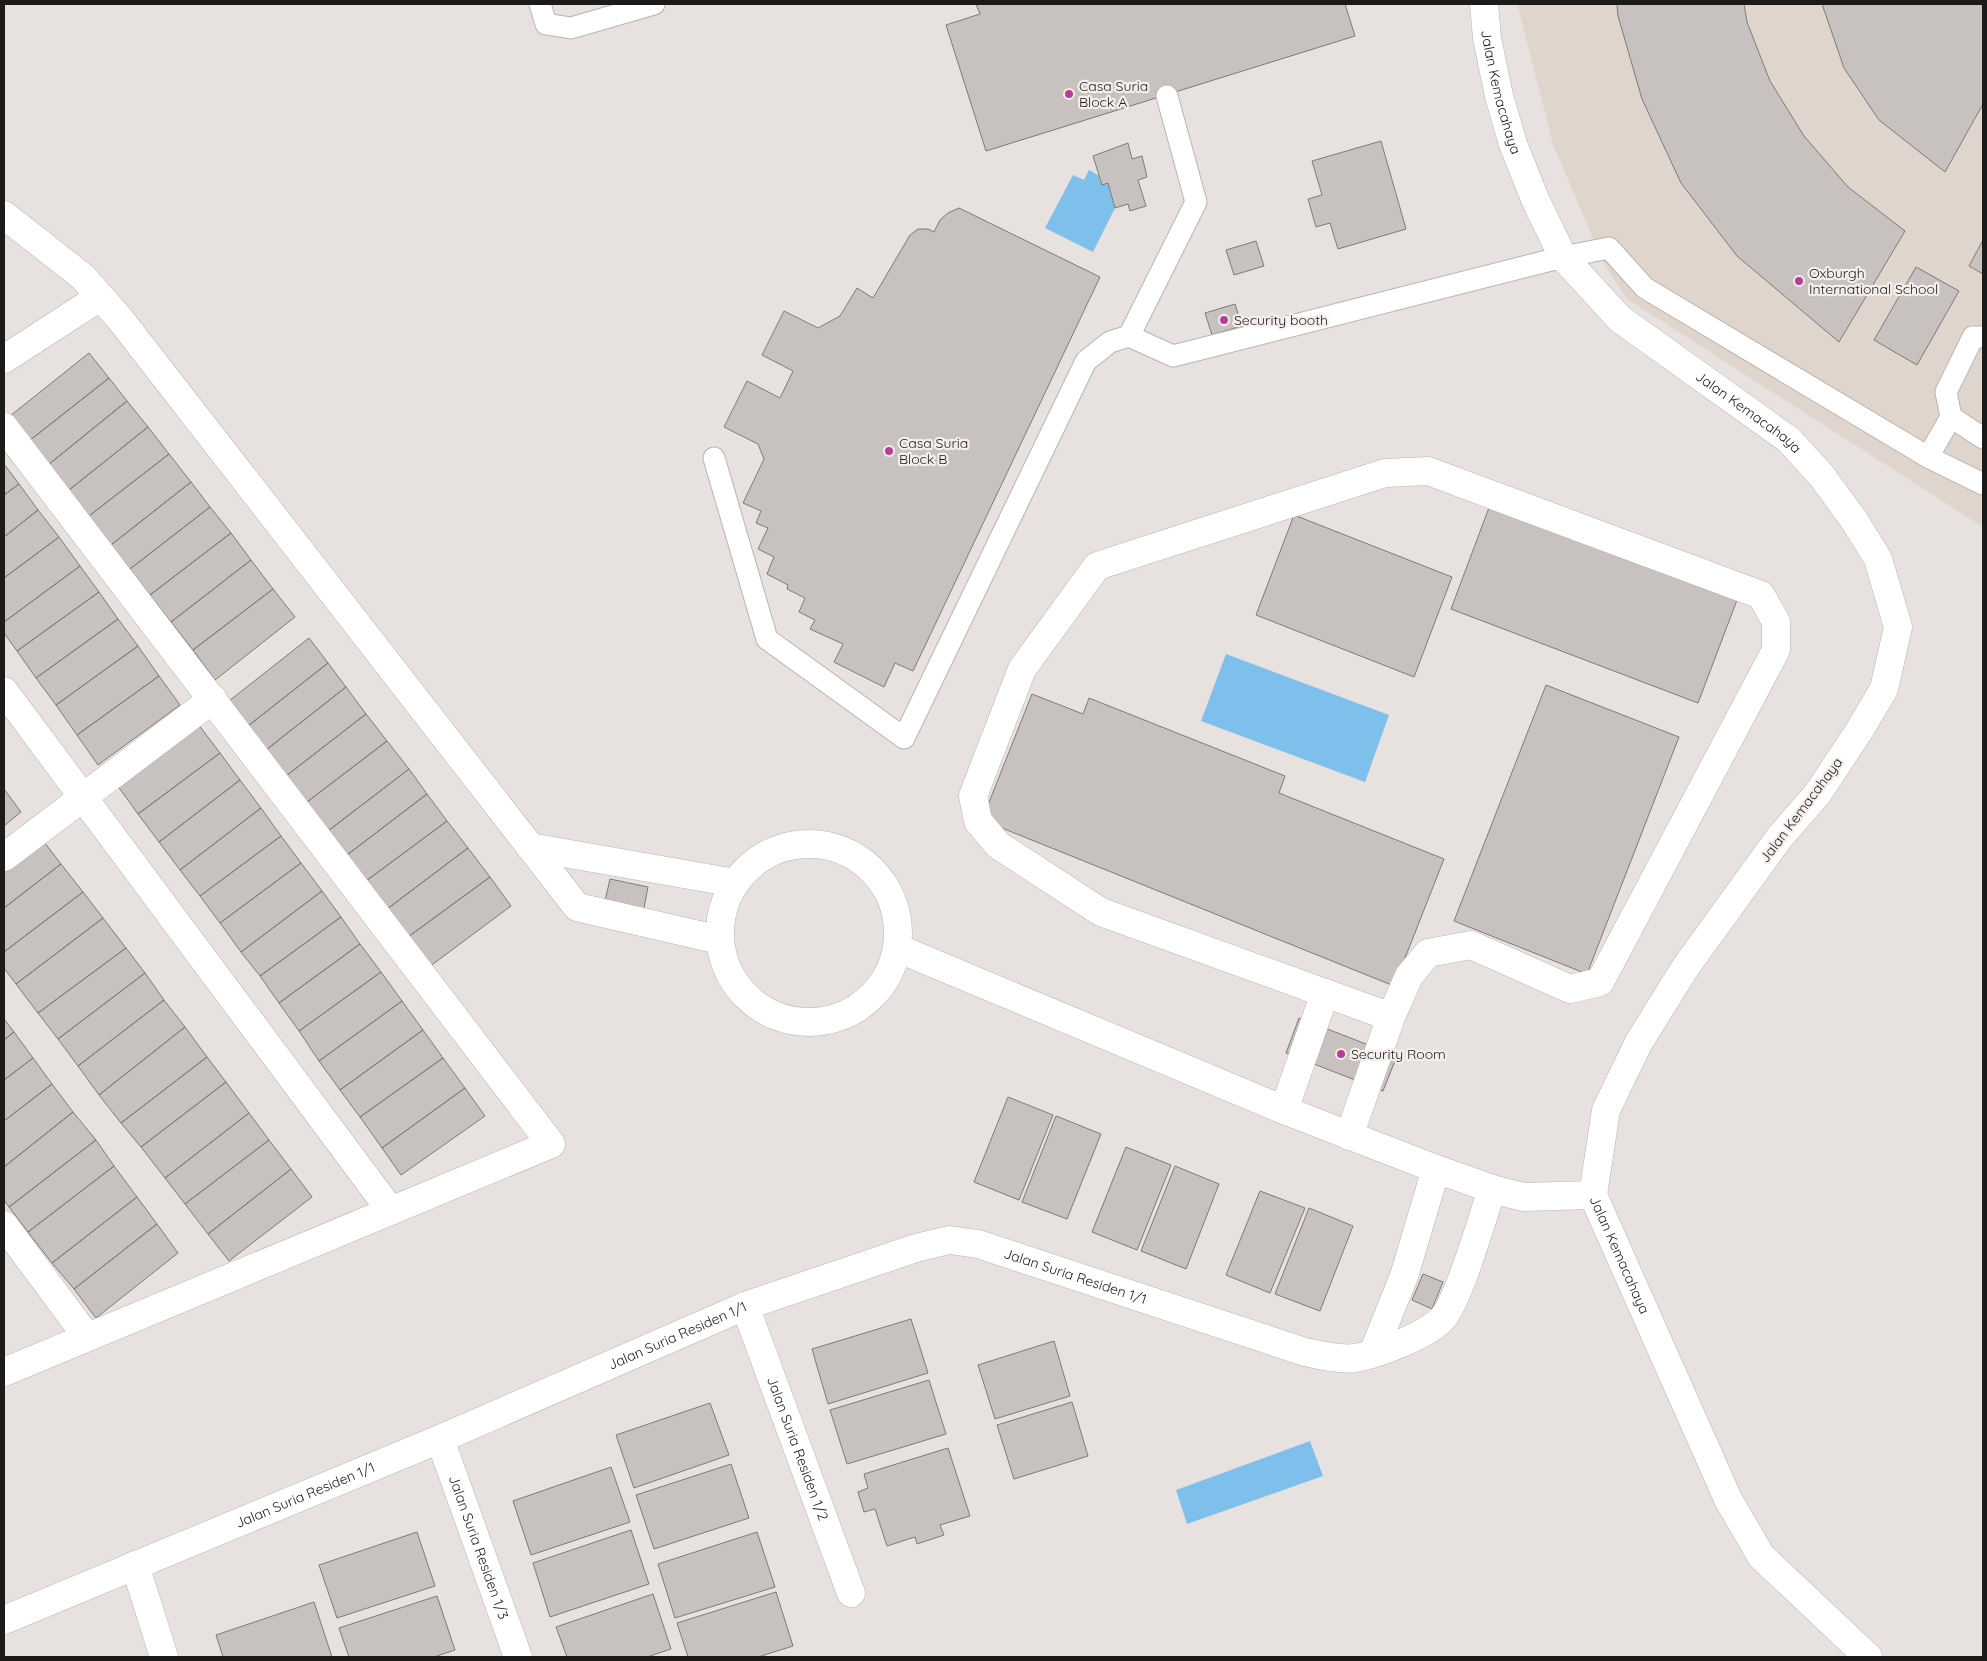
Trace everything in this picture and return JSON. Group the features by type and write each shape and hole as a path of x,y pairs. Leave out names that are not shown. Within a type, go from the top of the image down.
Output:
{"street":[{"name":"Jalan Kemacahaya","path":"1484,4 1488,38 1499,96 1513,144 1535,199 1563,257 1620,319 1789,440 1821,475 1854,520 1878,559 1898,627 1884,689 1859,731 1818,793 1779,838 1685,968 1639,1042 1606,1110 1593,1194 1728,1499 1761,1556 1868,1657"},
{"path":"4,215 83,277 120,319 577,906 720,940"},
{"path":"4,358 100,296"},
{"path":"4,427 551,1144 4,1372"},
{"path":"1349,1136 1392,1017 1409,976 1428,953 1471,944 1570,989 1600,982 1776,650 1776,622 1761,595 1428,470 1385,473 1096,566 1022,669 973,796 978,821 998,846 1101,912 1392,1017"},
{"path":"4,691 391,1211"},
{"path":"4,857 213,699"},
{"path":"813,844 842,850 867,866 887,890 897,918 897,948 888,976 870,999 847,1015 819,1022 791,1021 764,1011 742,992 726,968 720,940 722,911 735,883 756,861 782,848 813,844"},
{"path":"530,848 735,883"},
{"path":"897,948 1284,1110 1492,1189 1522,1196 1593,1194"},
{"path":"1284,1110 1325,993"},
{"path":"1373,1353 1404,1276 1436,1169"},
{"name":"Jalan Suria Residen 1/1","path":"4,1620 440,1438 745,1306 916,1248 950,1240 978,1244 1305,1352 1353,1358 1373,1353 1416,1336 1442,1320 1455,1299 1492,1189"},
{"path":"4,1225 87,1337"},
{"name":"Jalan Suria Residen 1/2","path":"745,1306 851,1593"},
{"name":"Jalan Suria Residen 1/3","path":"440,1438 518,1657"},
{"path":"135,1565 164,1657"}],"lane":[{"path":"540,4 546,24 571,28 654,4"},
{"path":"1129,336 1196,202 1167,96"},
{"path":"714,458 768,639 904,738 1086,361 1110,342 1129,336 1173,356 1563,257 1610,248 1645,288 1928,457 1983,484"},
{"path":"1928,457 1951,417 1946,392 1973,337 1983,337"},
{"path":"1951,417 1983,438"}],"shaded area":[{"name":"Oxburgh International School","path":"1517,4 1983,4 1983,527 1627,299 1604,264 1554,147"}],"water":[{"path":"1089,170 1098,175 1102,185 1108,183 1115,208 1093,252 1045,228 1073,175 1084,180"},
{"path":"1226,654 1389,715 1365,782 1201,721"},
{"path":"1310,1441 1323,1476 1187,1524 1176,1490"}],"building":[{"name":"Casa Suria Block A","path":"976,4 1345,4 1355,36 986,151 946,25 980,14"},
{"path":"1617,4 1744,4 1747,22 1770,81 1804,136 1848,187 1905,231 1839,342 1737,256 1681,183 1642,99 1618,16"},
{"path":"1822,4 1983,4 1983,104 1945,172 1879,120 1844,68"},
{"path":"1381,141 1406,229 1338,249 1330,223 1316,227 1308,199 1322,195 1312,161"},
{"path":"1128,143 1132,159 1142,156 1147,177 1138,180 1146,206 1130,211 1128,204 1115,208 1108,183 1102,185 1093,156"},
{"name":"Casa Suria Block B","path":"959,208 1100,277 913,671 895,663 884,687 834,662 843,644 810,629 815,620 799,612 805,598 787,589 788,585 767,574 774,557 758,549 768,528 756,523 761,511 743,503 764,459 758,444 724,427 747,381 780,398 793,371 762,355 784,311 818,328 840,316 857,288 873,298 910,235 918,229 928,229 934,232 940,220 948,213"},
{"path":"1983,240 1983,274 1969,266"},
{"path":"1256,241 1264,266 1234,275 1226,250"},
{"path":"1916,267 1959,291 1917,365 1874,340"},
{"name":"Security booth","path":"1235,304 1242,326 1212,335 1205,313"},
{"path":"89,353 109,378 29,441 10,416"},
{"path":"109,378 127,401 48,465 29,441"},
{"path":"127,401 148,427 69,490 48,465"},
{"path":"148,427 169,454 89,516 69,490"},
{"path":"169,454 191,482 111,545 89,516"},
{"path":"4,464 19,484 4,495"},
{"path":"191,482 210,507 130,569 111,545"},
{"path":"19,484 38,510 4,537 4,495"},
{"path":"1490,505 1737,600 1698,703 1451,609"},
{"path":"210,507 231,533 150,595 130,569"},
{"path":"38,510 59,537 4,578 4,537"},
{"path":"1294,515 1452,577 1414,677 1256,615"},
{"path":"231,533 251,560 171,622 150,595"},
{"path":"59,537 80,566 4,622 4,578"},
{"path":"251,560 273,589 193,650 171,622"},
{"path":"80,566 99,592 17,651 4,633 4,622"},
{"path":"273,589 295,617 215,680 193,650"},
{"path":"99,592 118,619 36,678 17,651"},
{"path":"118,619 138,646 56,705 36,678"},
{"path":"309,638 328,663 248,726 229,701"},
{"path":"138,646 159,676 77,735 56,705"},
{"path":"328,663 346,687 266,750 248,726"},
{"path":"159,676 180,705 98,765 77,735"},
{"path":"1546,685 1679,737 1587,974 1454,921"},
{"path":"346,687 366,714 286,776 266,750"},
{"path":"1032,694 1083,714 1089,698 1285,776 1279,793 1444,859 1394,986 982,820"},
{"path":"366,714 387,741 307,802 286,776"},
{"path":"198,724 220,753 138,814 117,785"},
{"path":"387,741 409,769 328,831 307,802"},
{"path":"220,753 240,780 159,842 138,814"},
{"path":"409,769 427,794 347,855 328,831"},
{"path":"240,780 261,808 180,870 159,842"},
{"path":"4,789 21,812 4,826"},
{"path":"427,794 447,821 366,881 347,855"},
{"path":"261,808 281,836 200,896 180,870"},
{"path":"447,821 468,848 387,909 366,881"},
{"path":"281,836 301,863 220,923 200,896"},
{"path":"41,838 61,864 4,908 4,867"},
{"path":"468,848 490,877 408,937 387,909"},
{"path":"301,863 322,891 241,952 220,923"},
{"path":"61,864 83,892 4,952 4,908"},
{"path":"490,877 511,906 429,967 408,937"},
{"path":"610,879 648,887 644,908 605,901"},
{"path":"322,891 341,917 260,976 241,952"},
{"path":"83,892 103,918 16,984 4,968 4,952"},
{"path":"341,917 360,944 279,1003 260,976"},
{"path":"103,918 126,948 38,1013 16,984"},
{"path":"360,944 381,972 299,1031 279,1003"},
{"path":"126,948 145,973 58,1039 38,1013"},
{"path":"381,972 402,1001 319,1061 299,1031"},
{"path":"145,973 164,1000 78,1066 58,1039"},
{"path":"164,1000 185,1027 99,1095 78,1066"},
{"path":"402,1001 423,1030 340,1090 319,1061"},
{"name":"Security Room","path":"1299,1018 1397,1056 1383,1091 1286,1053"},
{"path":"4,1019 14,1032 4,1040"},
{"path":"185,1027 207,1057 121,1123 99,1095"},
{"path":"423,1030 443,1058 360,1117 340,1090"},
{"path":"14,1032 33,1058 4,1080 4,1040"},
{"path":"207,1057 226,1082 141,1147 121,1123"},
{"path":"33,1058 52,1084 4,1121 4,1080"},
{"path":"443,1058 465,1088 382,1148 360,1117"},
{"path":"226,1082 249,1113 165,1178 141,1147"},
{"path":"52,1084 73,1112 4,1167 4,1121"},
{"path":"465,1088 485,1116 401,1175 382,1148"},
{"path":"1008,1097 1053,1115 1019,1200 974,1182"},
{"path":"73,1112 96,1140 9,1207 4,1200 4,1167"},
{"path":"249,1113 269,1140 185,1204 165,1178"},
{"path":"1056,1116 1101,1134 1067,1219 1022,1202"},
{"path":"96,1140 114,1166 28,1232 9,1207"},
{"path":"269,1140 291,1169 208,1234 185,1204"},
{"path":"1126,1147 1171,1165 1137,1250 1092,1232"},
{"path":"114,1166 137,1197 52,1263 28,1232"},
{"path":"1175,1166 1219,1184 1186,1269 1141,1251"},
{"path":"291,1169 312,1197 229,1261 208,1234"},
{"path":"1260,1191 1305,1208 1270,1293 1226,1275"},
{"path":"137,1197 157,1224 74,1289 52,1263"},
{"path":"1309,1208 1353,1226 1320,1311 1275,1294"},
{"path":"157,1224 178,1253 96,1318 74,1289"},
{"path":"1423,1274 1443,1282 1432,1309 1412,1300"},
{"path":"911,1319 928,1373 828,1404 812,1349"},
{"path":"1054,1341 1070,1396 995,1419 978,1365"},
{"path":"929,1380 946,1434 847,1464 830,1410"},
{"path":"1072,1402 1088,1456 1014,1479 997,1425"},
{"path":"710,1403 729,1455 634,1488 616,1435"},
{"path":"948,1448 970,1516 940,1525 944,1535 917,1544 915,1537 887,1546 875,1509 864,1512 858,1492 868,1488 864,1474"},
{"path":"731,1464 749,1518 654,1549 636,1495"},
{"path":"611,1467 630,1522 531,1555 513,1501"},
{"path":"631,1530 649,1584 550,1617 533,1563"},
{"path":"417,1532 435,1586 337,1618 319,1565"},
{"path":"757,1532 775,1587 675,1618 658,1564"},
{"path":"776,1592 793,1646 758,1657 688,1657 677,1623"},
{"path":"653,1594 671,1649 647,1657 567,1657 556,1627"},
{"path":"437,1596 455,1650 434,1657 349,1657 339,1628"},
{"path":"314,1602 332,1657 223,1657 216,1635"}],"place":[{"name":"Casa Suria Block A","path":"1069,94"},
{"name":"Oxburgh International School","path":"1799,281"},
{"name":"Security booth","path":"1224,320"},
{"name":"Casa Suria Block B","path":"889,451"},
{"name":"Security Room","path":"1341,1054"}]}
